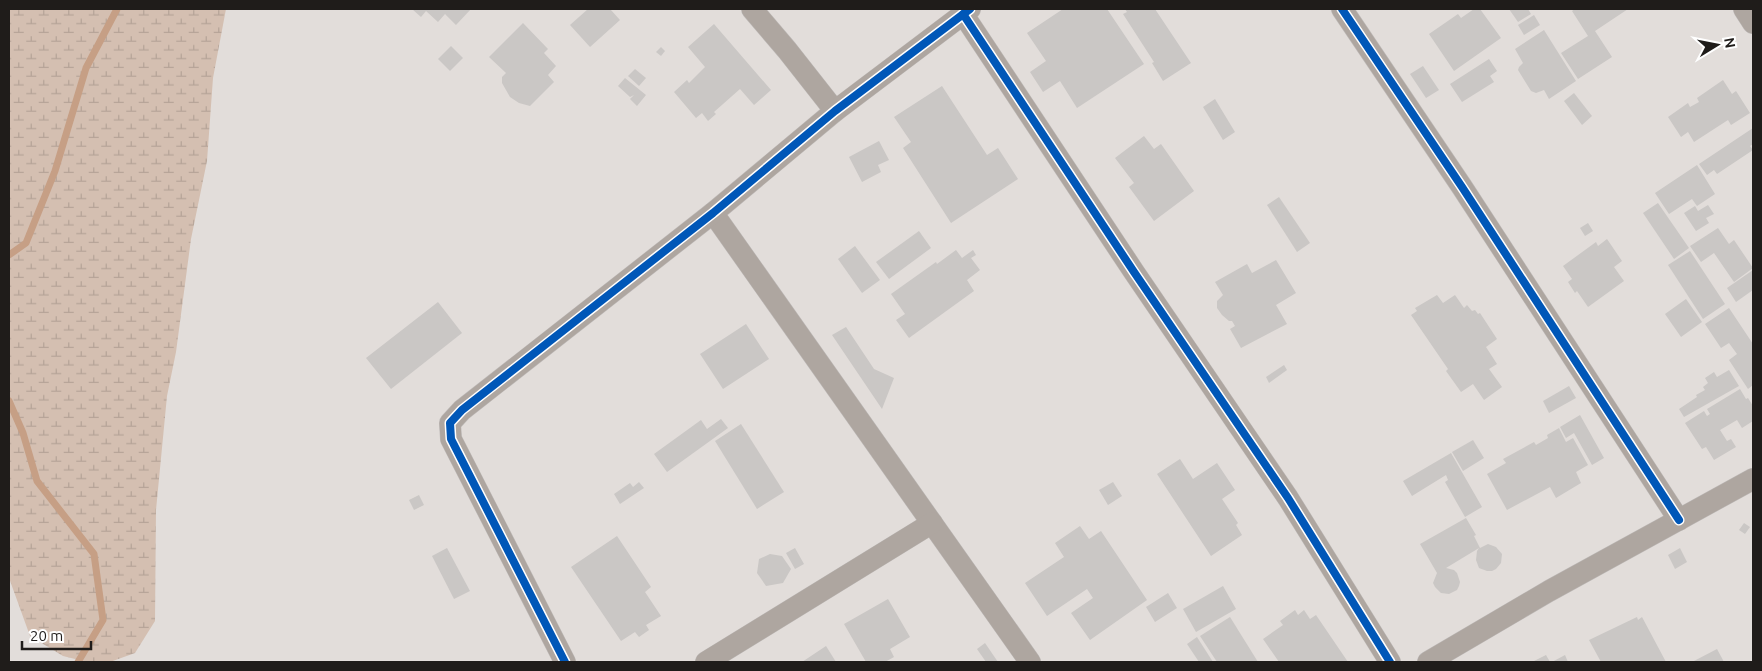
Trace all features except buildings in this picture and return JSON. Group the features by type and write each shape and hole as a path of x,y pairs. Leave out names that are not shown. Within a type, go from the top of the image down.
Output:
{"street":[{"path":"752,9 835,111"},
{"path":"1342,9 1462,187 1679,520"},
{"path":"1744,9 1753,23"},
{"path":"565,662 451,439 450,423 462,410 713,213 835,111 966,11 1140,280 1288,498 1390,662"},
{"path":"713,213 1030,662"},
{"path":"1428,662 1549,591 1753,479"},
{"path":"706,662 932,523"}],"green space":[{"path":"9,9 226,9 213,78 207,161 191,239 176,352 167,396 156,510 155,621 135,653 110,662 87,662 63,656 30,636 9,578"}],"waterway":[{"path":"9,255 26,243 55,171 86,68 117,9"},
{"path":"9,401 23,433 37,481 94,554 103,620 78,662"}],"cycle path":[{"path":"565,662 451,439 450,423 462,410 713,213 835,111 970,9"},
{"path":"1342,9 1462,187 1679,520"},
{"path":"963,14 1134,272 1288,498 1390,662"}]}
